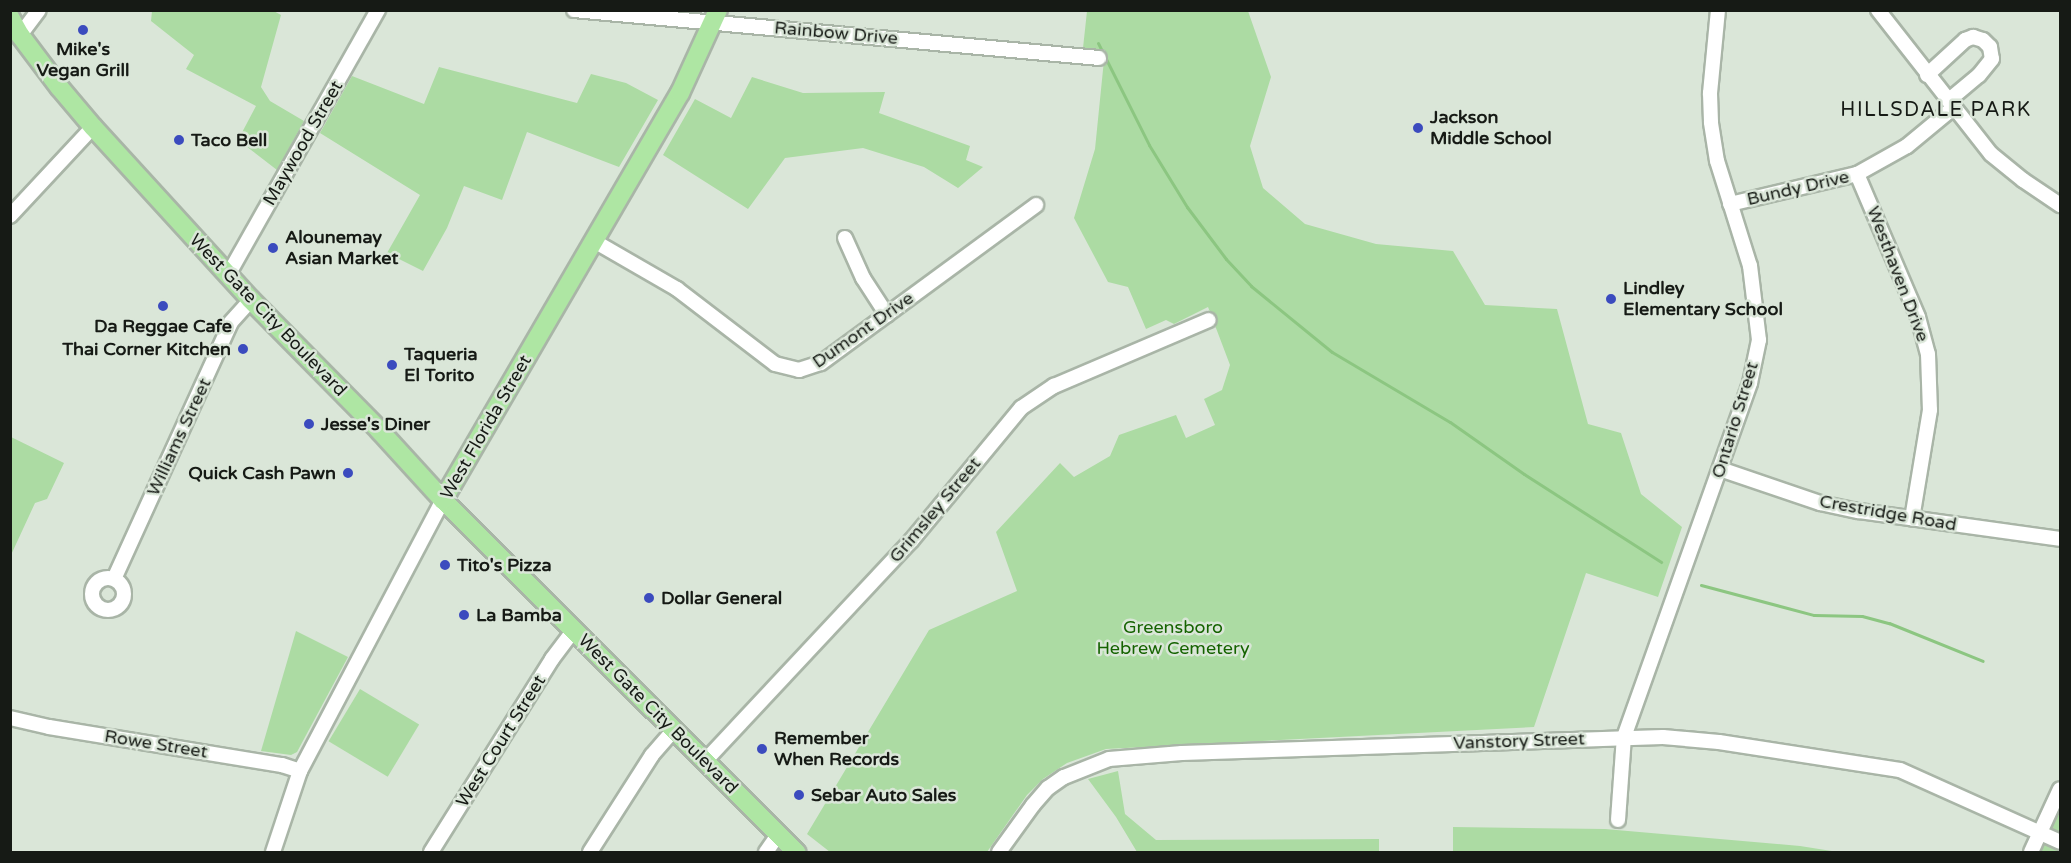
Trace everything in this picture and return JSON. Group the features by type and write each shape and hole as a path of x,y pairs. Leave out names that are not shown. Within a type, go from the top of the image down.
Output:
{"main road":[{"name":"West Florida Street","path":"443,500 680,93 716,16"},
{"name":"West Gate City Boulevard","path":"10,17 20,34 93,127 251,300 443,500 796,852"}],"street":[{"path":"20,34 39,10"},
{"name":"Maywood Street","path":"228,275 378,10"},
{"name":"Rainbow Drive","path":"574,10 716,16 1099,58"},
{"name":"Ontario Street","path":"1618,820 1624,737 1750,383 1759,340 1750,266 1717,161 1711,122 1710,93 1718,10"},
{"path":"1878,10 1950,105 1991,154 2023,180 2061,205"},
{"name":"Bundy Drive","path":"1730,204 1857,174 1907,146 1979,75 1992,59 1990,47 1983,40 1973,37 1965,40 1928,75"},
{"path":"10,216 93,127"},
{"name":"Westhaven Drive","path":"1857,174 1918,317 1928,354 1930,410 1912,519"},
{"name":"Dumont Drive","path":"594,241 677,290 775,364 790,369 809,368 821,363 1036,205"},
{"path":"845,238 863,278 887,315"},
{"name":"Williams Street","path":"114,579 231,322 251,300"},
{"name":"Grimsley Street","path":"706,760 911,541 1021,408 1054,386 1209,320"},
{"name":"Crestridge Road","path":"1720,469 1820,503 1912,519 2061,539"},
{"name":"West Florida Street","path":"273,852 300,771 443,500"},
{"name":"West Court Street","path":"430,852 552,659 574,630"},
{"name":"Rowe Street","path":"10,718 49,727 282,765 300,771"},
{"path":"590,852 652,755 674,730"},
{"name":"Vanstory Street","path":"999,852 1048,788 1064,777 1109,759 1182,753 1624,737 1663,737 1719,742 1900,770 2061,842"},
{"path":"2031,852 2061,789"},
{"path":"766,852 778,835"}],"green space":[{"path":"272,10 281,15 261,87 270,101 304,121 277,170 238,140 256,106 186,69 194,55 151,21 152,11"},
{"name":"Greensboro Hebrew Cemetery","path":"1087,11 1248,11 1271,77 1250,146 1263,188 1305,224 1376,244 1453,251 1485,305 1557,309 1588,424 1621,433 1641,494 1682,527 1658,597 1586,573 1534,727 1106,749 1067,763 1043,779 1027,795 987,852 830,852 807,834 929,630 1017,591 996,532 1060,463 1074,477 1110,456 1119,435 1176,415 1186,438 1215,425 1204,399 1222,390 1230,365 1208,307 1174,324 1166,320 1146,329 1128,287 1108,282 1074,218 1095,149 1105,50 1083,48"},
{"path":"439,67 577,103 591,74 626,83 658,100 619,167 527,132 502,200 464,186 447,228 423,271 387,253 420,195 320,133 352,76 424,104"},
{"path":"752,77 803,93 885,92 879,113 970,146 966,160 983,167 958,188 924,167 863,148 785,158 748,209 663,155 695,99 731,118"},
{"path":"11,437 64,463 47,499 35,503 11,555"},
{"path":"296,631 348,657 297,752 291,755 261,751"},
{"path":"360,689 419,725 388,777 329,741"},
{"path":"1118,771 1125,814 1156,840 1379,839 1379,852 1137,852 1116,817 1088,779"},
{"path":"2060,808 2060,852 2040,852 2054,822"},
{"path":"1453,827 1605,829 1800,846 1838,852 1453,852"}],"waterway":[{"path":"1098,43 1149,145 1187,207 1226,259 1251,286 1332,352 1450,422 1524,474 1661,562"},
{"path":"1701,585 1814,615 1862,616 1889,623 1983,661"}],"place":[{"name":"Mike's Vegan Grill","path":"83,30"},
{"name":"Jackson Middle School","path":"1418,128"},
{"name":"Taco Bell","path":"179,140"},
{"name":"Alounemay Asian Market","path":"273,248"},
{"name":"Lindley Elementary School","path":"1611,299"},
{"name":"Da Reggae Cafe","path":"163,306"},
{"name":"Thai Corner Kitchen","path":"243,349"},
{"name":"Taqueria El Torito","path":"392,365"},
{"name":"Jesse's Diner","path":"309,424"},
{"name":"Quick Cash Pawn","path":"348,473"},
{"name":"Tito's Pizza","path":"445,565"},
{"name":"Dollar General","path":"649,598"},
{"name":"La Bamba","path":"464,615"},
{"name":"Remember When Records","path":"762,749"},
{"name":"Sebar Auto Sales","path":"799,795"}],"district":[{"name":"HILLSDALE PARK","path":"1936,110"}]}
